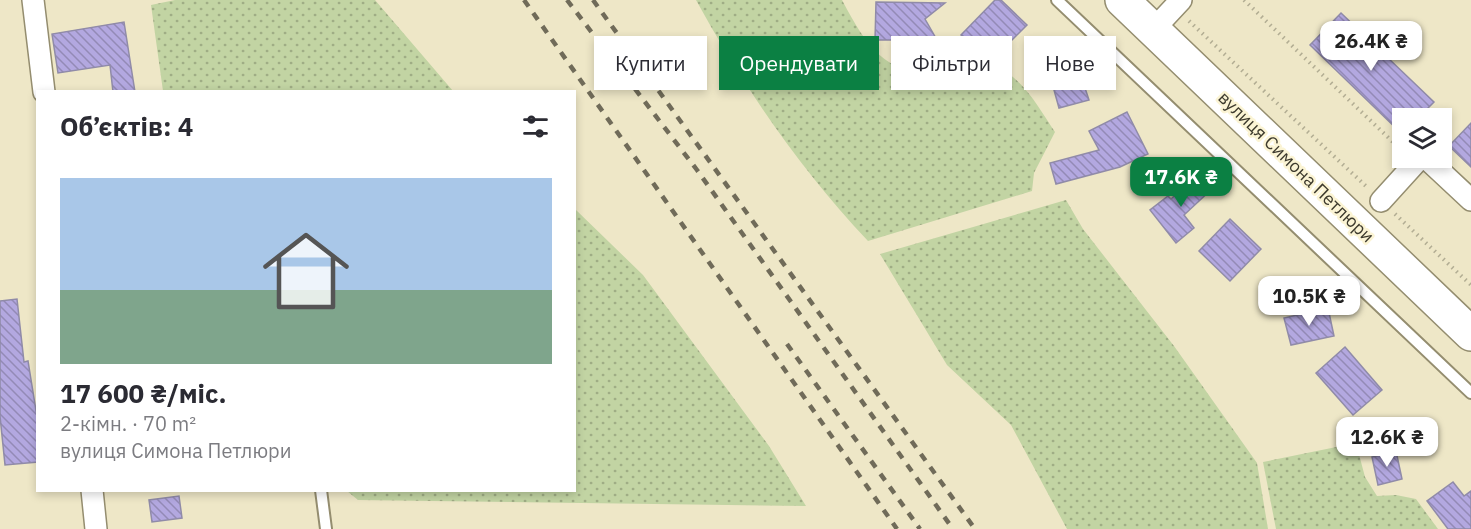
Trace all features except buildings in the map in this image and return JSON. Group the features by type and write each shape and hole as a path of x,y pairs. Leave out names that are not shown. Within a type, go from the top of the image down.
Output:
{"highway":[{"name":"вулиця Симона Петлюри","path":"1122,0 1170,12 1471,334"}],"street":[{"path":"33,0 44,90"},
{"path":"1381,201 1411,168"},
{"path":"1437,168 1471,200"},
{"path":"92,492 96,529"}],"lane":[{"path":"1057,0 1471,393"},
{"path":"321,492 326,529"}],"path":[{"path":"1244,0 1392,141"},
{"name":"вулиця Симона Петлюри","path":"1170,12 1471,285"}],"green space":[{"path":"175,0 375,0 452,90 163,90 151,5"},
{"path":"696,0 842,0 863,36 719,36 719,40"},
{"path":"879,54 891,63 891,90 1012,90 1012,76 1036,103 1055,132 1034,173 1032,191 868,241 796,156 750,90 879,90"},
{"path":"1066,200 1083,229 1174,346 1257,463 1268,529 1067,529 1011,425 947,365 880,254"},
{"path":"576,210 643,275 769,446 806,506 358,500 348,492 576,492"},
{"path":"1356,443 1365,477 1377,496 1396,495 1416,499 1438,529 1276,529 1263,462"}],"railway":[{"path":"524,0 897,529"},
{"path":"567,0 697,170 953,529"},
{"path":"593,0 975,529"},
{"path":"787,344 920,529"}]}
